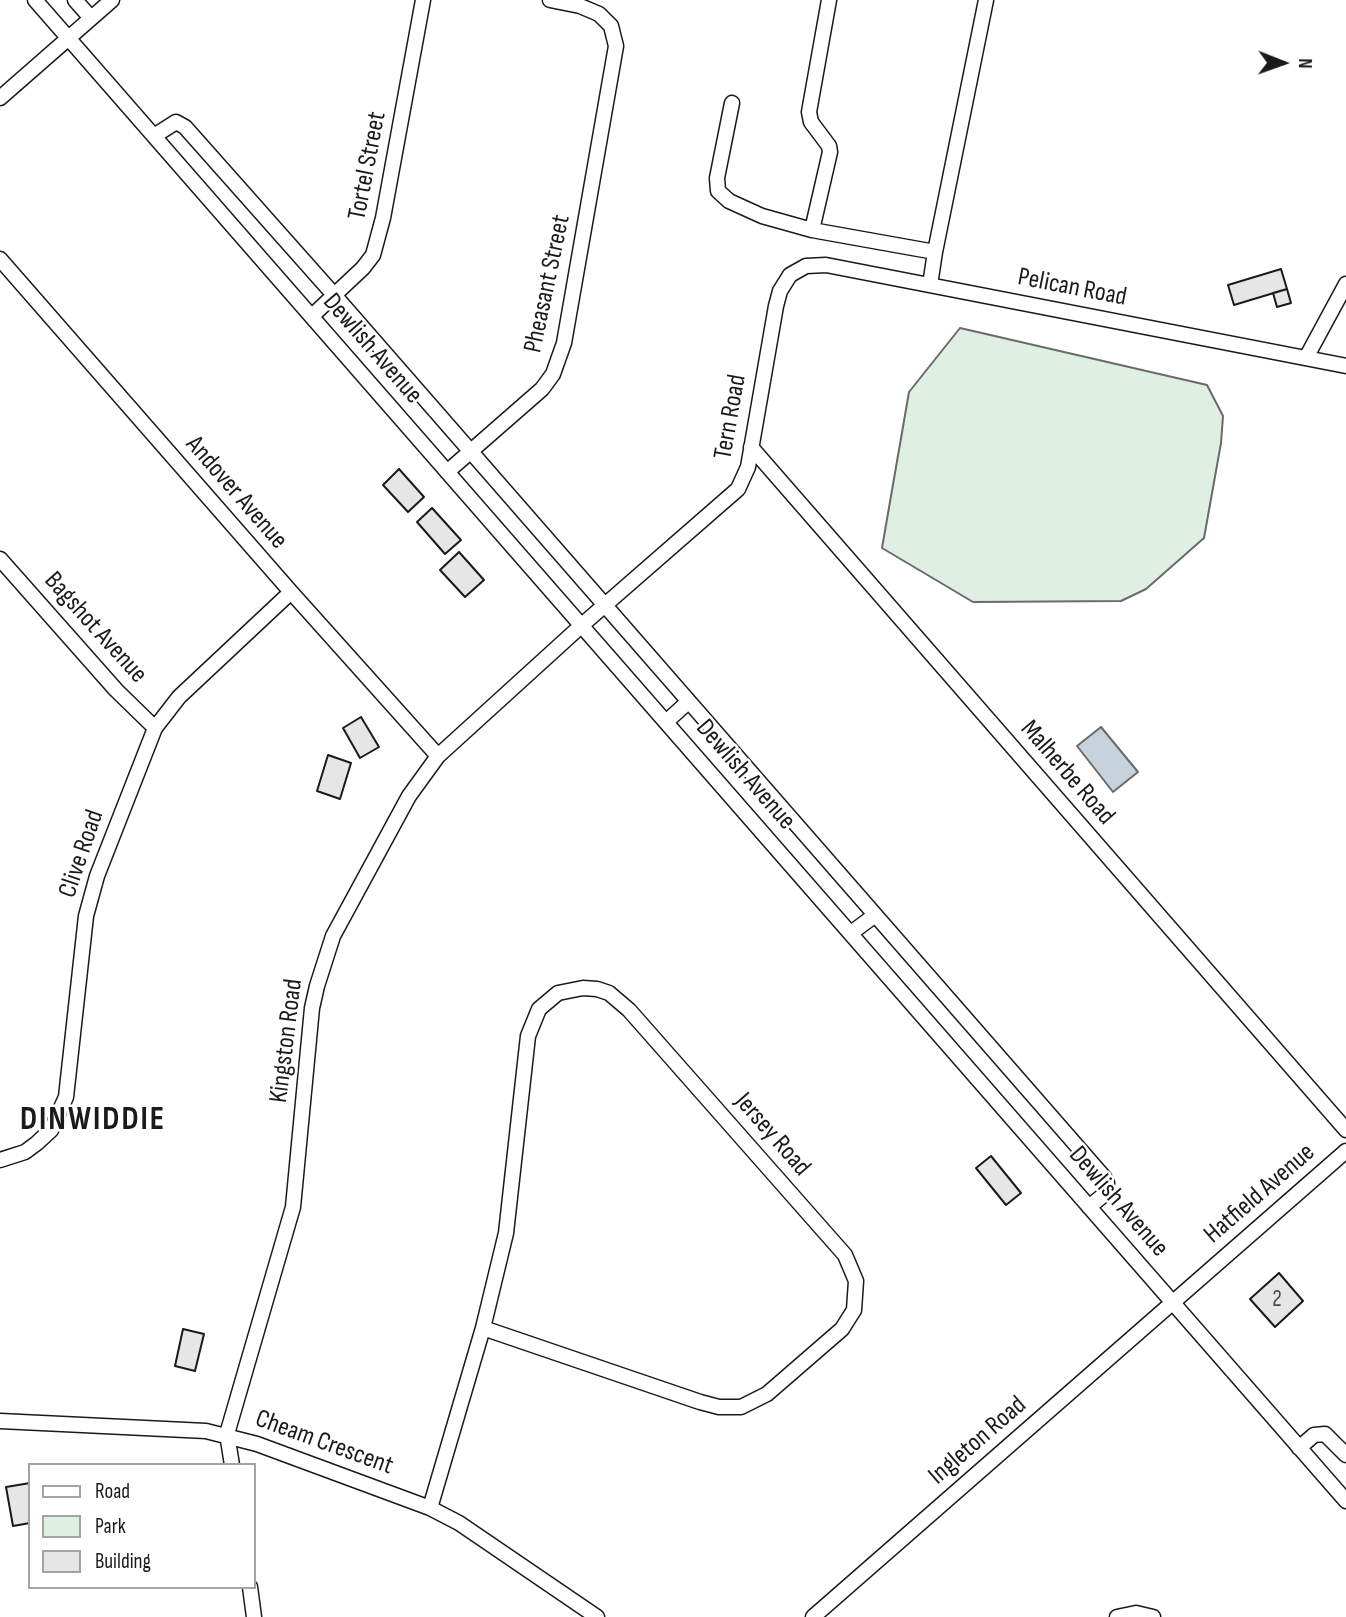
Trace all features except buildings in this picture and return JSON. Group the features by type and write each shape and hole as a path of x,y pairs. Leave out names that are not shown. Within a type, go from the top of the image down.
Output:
{"street":[{"name":"Dewlish Avenue","path":"35,0 1346,1501"},
{"path":"75,0 91,18"},
{"path":"0,98 112,0"},
{"name":"Tortel Street","path":"312,316 363,268 373,255 379,238 423,0"},
{"name":"Pheasant Street","path":"447,472 542,389 560,360 615,61 615,37 606,20 592,10 550,0"},
{"path":"812,230 830,152 829,146 811,122 809,112 829,0"},
{"path":"930,285 986,0"},
{"path":"732,103 717,178 718,191 729,201 762,216 812,230 935,252"},
{"name":"Dewlish Avenue","path":"154,136 176,122 185,127 335,296 1104,1177 1108,1189 1104,1196 1089,1207"},
{"name":"Andover Avenue","path":"0,259 438,756"},
{"name":"Pelican Road","path":"790,275 806,266 826,265 1346,366"},
{"name":"Tern Road","path":"582,625 738,489 744,479 776,306 780,291 790,275"},
{"path":"1306,358 1346,284"},
{"name":"Malherbe Road","path":"751,447 1346,1130"},
{"name":"Bagshot Avenue","path":"0,559 116,690 155,728"},
{"name":"Clive Road","path":"0,1160 25,1152 51,1130 65,1097 86,916 97,876 155,728 179,697 291,592"},
{"name":"Kingston Road","path":"232,1463 227,1434 293,1207 312,1008 333,936 393,823 438,756 582,625"},
{"path":"666,722 688,702"},
{"path":"851,933 874,916"},
{"name":"Jersey Road","path":"430,1508 483,1328 506,1234 528,1036 539,1009 558,993 569,989 597,989 609,993 629,1010 845,1255 856,1281 854,1311 842,1329 767,1394 741,1407 719,1407 700,1402 483,1328"},
{"name":"Hatfield Avenue","path":"1174,1302 1346,1151"},
{"name":"Ingleton Road","path":"813,1617 1174,1302"},
{"name":"Cheam Crescent","path":"0,1421 206,1430 227,1434 430,1508 485,1539 597,1617"},
{"path":"1299,1448 1314,1434 1325,1434 1346,1455"},
{"path":"250,1589 254,1617"},
{"path":"1117,1617 1136,1613 1153,1617"}],"green space":[{"path":"960,328 1207,385 1223,416 1221,443 1204,538 1146,589 1121,601 973,602 882,548 909,392"}],"shaded area":[{"path":"1101,727 1138,772 1113,792 1077,746"}],"district":[{"name":"DINWIDDIE","path":"93,1121"}]}
